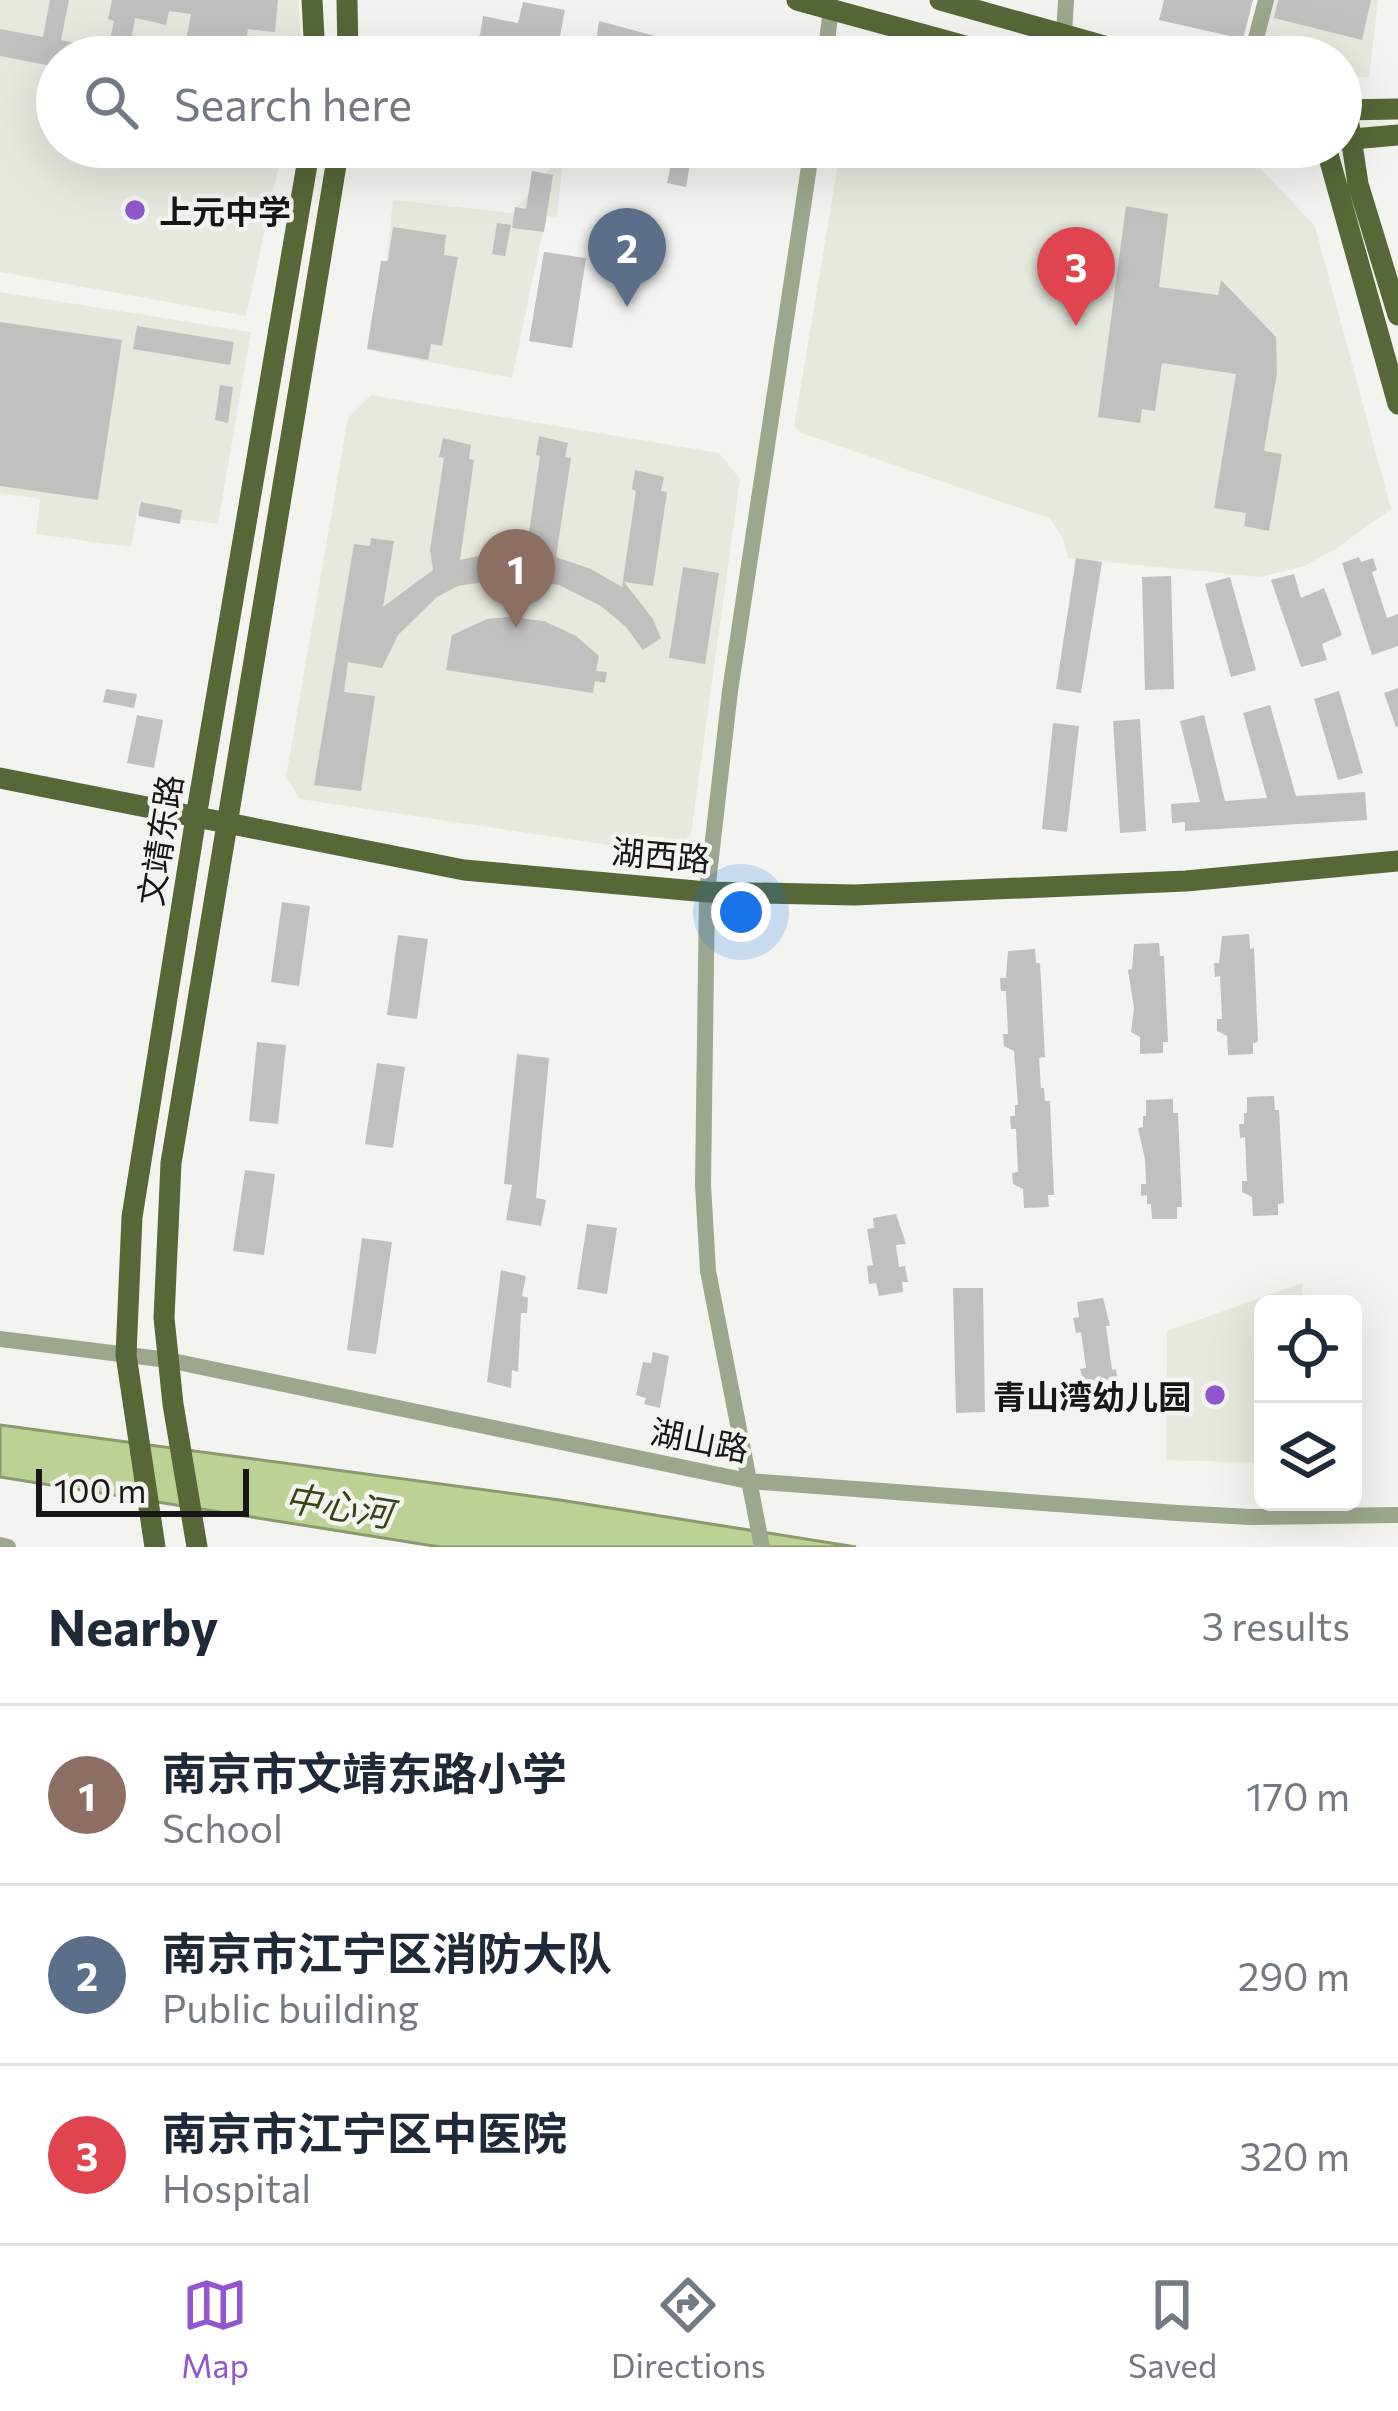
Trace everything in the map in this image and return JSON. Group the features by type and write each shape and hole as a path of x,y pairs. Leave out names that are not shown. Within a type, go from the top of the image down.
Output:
{"main road":[{"path":"312,0 315,36"},
{"path":"797,0 929,36"},
{"path":"940,0 1068,36"},
{"path":"348,36 349,3"},
{"path":"1362,110 1398,109"},
{"path":"1362,139 1398,136"},
{"name":"文靖东路","path":"154,1544 126,1355 132,1217 306,168"},
{"name":"文靖东路","path":"197,1547 164,1318 171,1163 336,168"},
{"path":"1332,168 1398,404"},
{"path":"1354,168 1398,315"},
{"name":"湖西路","path":"0,778 464,870 707,892 854,895 1186,881 1398,862"}],"street":[{"path":"1064,35 1066,0"},
{"path":"1257,36 1266,0"},
{"path":"828,36 831,9"},
{"path":"763,1547 708,1271 703,1185 707,892 730,691 809,168"},
{"name":"湖山路","path":"0,1339 167,1360 748,1480 1250,1517 1398,1515"}],"shaded area":[{"name":"上元中学","path":"0,0 298,0 301,36 36,36 36,168 278,168 246,316 0,272"},
{"path":"1259,0 1378,0 1369,78 1362,77 1362,36 1256,36"},
{"path":"550,168 562,168 557,217 546,216 512,378 377,352 393,200 512,213"},
{"path":"837,168 1260,168 1315,226 1391,509 1304,566 1260,577 1068,558 1063,538 1049,518 801,433 794,426"},
{"path":"0,292 251,332 218,524 137,513 131,547 36,534 40,499 0,493"},
{"path":"371,395 719,453 740,479 691,834 669,854 300,799 286,777 348,418"},
{"name":"青山湾幼儿园","path":"1302,1283 1302,1295 1268,1295"},
{"name":"青山湾幼儿园","path":"1254,1300 1254,1463 1166,1460 1167,1331"}],"water":[{"name":"中心河","path":"0,1425 560,1500 856,1547 440,1547 0,1477"}],"building":[{"path":"50,0 69,0 62,36 43,36"},
{"path":"112,0 278,0 275,32 248,29 247,36 187,36 191,14 169,11 166,25 135,18 132,36 111,36"},
{"path":"1164,0 1253,0 1244,36 1159,20"},
{"path":"1278,0 1371,0 1362,40 1362,36 1274,18"},
{"path":"523,2 565,10 560,36 479,36 483,16 518,23"},
{"path":"599,21 655,36 597,36"},
{"path":"0,29 38,36 36,63 0,56"},
{"path":"670,168 689,168 686,187 667,183"},
{"path":"532,171 553,175 544,232 512,228 515,207 526,209"},
{"path":"1126,206 1168,214 1159,287 1218,295 1221,280 1276,337 1277,373 1264,451 1282,454 1269,531 1244,526 1246,513 1214,508 1236,374 1162,363 1155,411 1142,409 1140,423 1098,417"},
{"path":"497,223 511,225 505,256 492,254"},
{"path":"393,227 446,235 444,255 458,257 442,346 431,344 428,360 367,349 381,261 388,261"},
{"path":"544,252 586,258 572,348 529,341"},
{"path":"0,322 122,340 98,500 0,486"},
{"path":"137,326 234,342 230,365 133,349"},
{"path":"220,385 233,387 228,423 215,420"},
{"path":"539,436 568,443 565,457 571,458 556,557 622,587 635,470 664,477 661,491 667,492 653,586 624,582 653,619 661,638 643,650 601,606 559,585 503,579 458,586 437,597 398,635 382,668 348,662 344,692 375,696 361,791 314,785 354,544 370,546 371,538 394,541 383,607 433,570 430,550 443,438 471,445 469,459 474,460 460,560 491,553 526,553"},
{"path":"141,502 182,510 180,524 138,516"},
{"path":"1359,557 1361,562 1373,558 1377,570 1372,572 1387,618 1398,614 1398,646 1372,655 1342,563"},
{"path":"1076,558 1102,562 1081,693 1056,689"},
{"path":"683,567 719,573 705,664 669,658"},
{"path":"1294,574 1301,598 1324,588 1342,635 1322,644 1327,660 1301,667 1271,580"},
{"path":"1171,576 1174,689 1145,690 1142,577"},
{"path":"1230,577 1256,670 1231,677 1205,584"},
{"path":"487,619 544,621 576,636 599,656 596,671 607,672 605,683 595,681 593,693 446,670 452,635"},
{"path":"1398,688 1398,727 1396,727 1384,693"},
{"path":"106,689 137,694 134,708 103,702"},
{"path":"1339,691 1363,773 1338,780 1314,699"},
{"path":"1270,705 1296,796 1365,792 1367,820 1185,831 1185,822 1172,823 1171,804 1200,802 1180,721 1204,715 1225,801 1267,798 1243,713"},
{"path":"137,715 163,720 154,768 127,763"},
{"path":"1140,719 1146,831 1120,833 1113,721"},
{"path":"1053,723 1079,726 1067,832 1042,829"},
{"path":"282,902 310,906 299,986 271,982"},
{"path":"1249,934 1250,949 1254,948 1258,1042 1253,1043 1253,1054 1228,1055 1227,1036 1217,1031 1217,1019 1222,1019 1220,976 1215,977 1214,963 1219,963 1222,936"},
{"path":"398,935 428,939 417,1019 387,1015"},
{"path":"1159,943 1160,956 1164,956 1168,1042 1163,1042 1163,1053 1140,1054 1140,1037 1131,1032 1134,1008 1128,970 1132,969 1134,944"},
{"path":"1035,949 1036,963 1040,963 1045,1057 1039,1058 1041,1088 1045,1101 1050,1101 1054,1195 1048,1195 1049,1207 1024,1208 1023,1189 1013,1184 1012,1173 1018,1172 1016,1129 1011,1129 1010,1116 1015,1116 1018,1105 1014,1051 1004,1046 1006,991 1001,991 1000,978 1006,978 1008,951"},
{"path":"257,1042 286,1045 278,1124 249,1121"},
{"path":"517,1054 549,1058 536,1198 546,1200 541,1226 506,1220 512,1185 504,1184"},
{"path":"377,1063 405,1067 393,1148 365,1144"},
{"path":"1274,1096 1275,1110 1279,1110 1284,1203 1278,1204 1278,1215 1253,1216 1252,1197 1242,1192 1242,1181 1247,1181 1245,1137 1240,1138 1239,1124 1244,1124 1247,1097"},
{"path":"1173,1099 1173,1113 1178,1113 1182,1207 1177,1207 1177,1219 1152,1219 1147,1195 1141,1196 1141,1184 1146,1184 1145,1159 1138,1128 1143,1127 1146,1100"},
{"path":"245,1170 275,1174 264,1255 233,1251"},
{"path":"896,1214 906,1244 896,1245 899,1267 905,1266 908,1282 902,1282 903,1292 879,1296 876,1283 869,1284 867,1266 873,1265 867,1229 874,1228 873,1218"},
{"path":"587,1224 617,1228 607,1294 577,1289"},
{"path":"362,1238 392,1242 376,1354 347,1350"},
{"path":"501,1270 526,1276 522,1296 528,1298 527,1313 521,1313 518,1372 512,1370 511,1388 487,1382"},
{"path":"953,1288 983,1288 985,1412 956,1413"},
{"path":"1103,1298 1118,1386 1113,1386 1115,1397 1089,1400 1080,1369 1086,1368 1081,1332 1076,1333 1073,1318 1079,1317 1077,1302"},
{"path":"653,1352 669,1356 660,1408 644,1404 646,1398 636,1395 643,1362 651,1363"}],"place":[{"name":"上元中学","path":"135,210"},
{"name":"南京市江宁区消防大队","path":"627,307"},
{"name":"南京市江宁区中医院","path":"1076,326"},
{"name":"南京市文靖东路小学","path":"516,628"},
{"name":"青山湾幼儿园","path":"1215,1395"}]}
